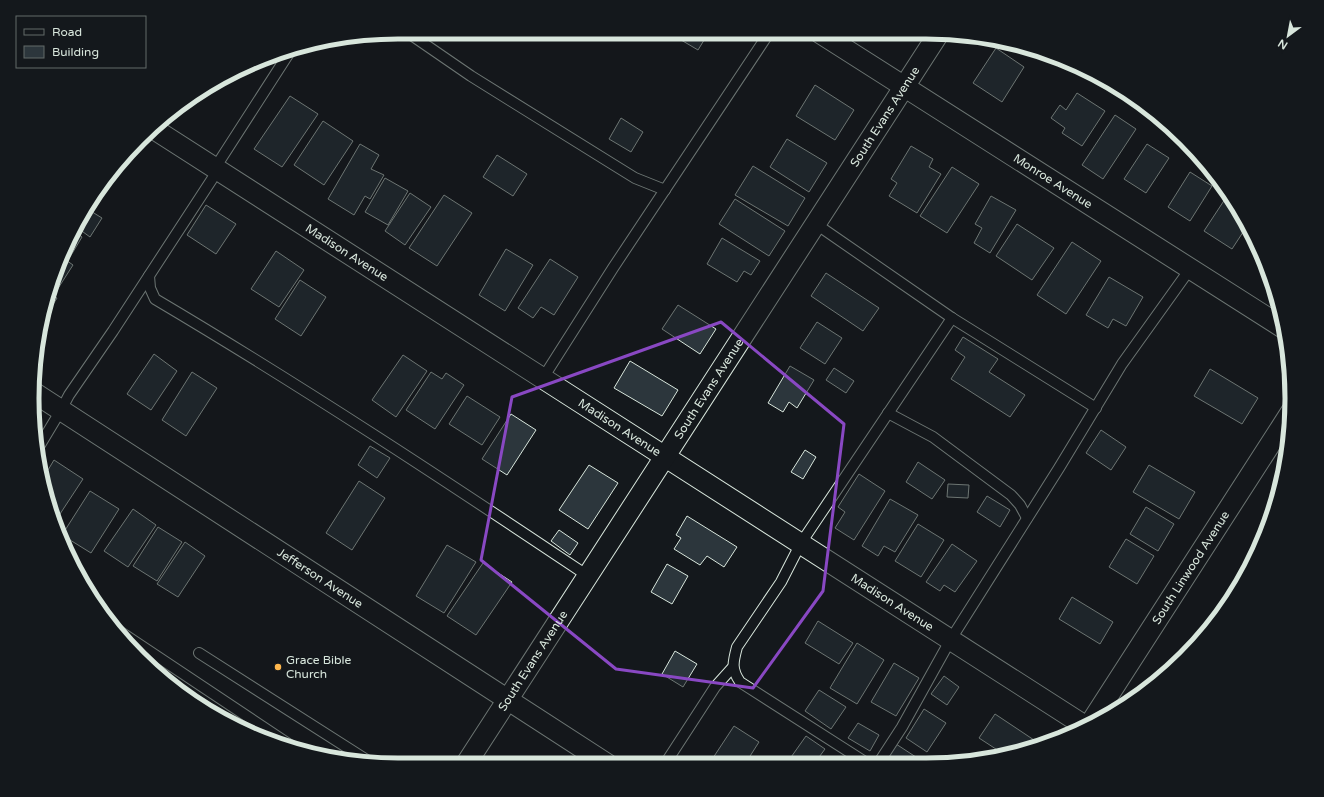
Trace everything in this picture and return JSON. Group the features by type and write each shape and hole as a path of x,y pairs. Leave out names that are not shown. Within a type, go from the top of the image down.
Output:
{"street":[{"name":"Monroe Avenue","path":"829,39 1277,324"},
{"name":"South Evans Avenue","path":"470,758 935,39"},
{"name":"Madison Avenue","path":"158,131 1080,723"},
{"name":"Jefferson Avenue","path":"39,396 598,758"},
{"name":"South Linwood Avenue","path":"1096,715 1284,423"}],"lane":[{"path":"417,39 471,76 635,178 665,190"},
{"path":"542,378 764,39"},
{"path":"42,442 78,381 149,276 288,56"},
{"path":"816,224 952,318 1096,408"},
{"path":"882,758 951,640 1122,364 1190,269"},
{"path":"149,276 150,288 155,299 236,347 588,576"},
{"path":"859,758 740,682 736,677 733,667 737,646 781,582 801,543 952,318"},
{"path":"888,413 933,437 993,482 1020,505 1027,518"},
{"path":"130,638 282,739"},
{"path":"199,653 360,756"},
{"path":"669,758 715,687 733,667"}],"highlighted area":[{"path":"721,322 844,424 823,591 753,688 616,669 481,560 512,397"}],"building":[{"path":"679,39 705,39 698,50"},
{"path":"996,48 1024,67 1002,102 973,83"},
{"path":"815,85 854,110 835,140 796,116"},
{"path":"1077,93 1105,111 1082,146 1062,133 1065,128 1051,118 1060,105 1066,110"},
{"path":"290,96 318,114 282,167 254,149"},
{"path":"1115,115 1136,129 1103,179 1082,165"},
{"path":"621,118 643,132 631,152 609,139"},
{"path":"323,121 353,141 324,185 294,165"},
{"path":"787,139 827,163 809,192 770,167"},
{"path":"360,144 379,155 371,169 384,175 370,199 365,196 354,215 328,199"},
{"path":"1147,144 1169,158 1146,193 1124,179"},
{"path":"911,146 933,159 929,167 941,174 917,213 889,196 897,183 891,179"},
{"path":"497,155 527,174 513,196 483,177"},
{"path":"753,166 805,198 788,226 735,195"},
{"path":"952,167 979,184 947,233 920,216"},
{"path":"1190,172 1212,186 1190,221 1168,207"},
{"path":"385,178 408,191 388,225 365,212"},
{"path":"410,193 431,207 405,245 385,231"},
{"path":"444,195 472,213 437,266 409,248"},
{"path":"991,196 1016,210 990,253 974,243 982,228 975,224"},
{"path":"735,199 785,231 769,256 719,224"},
{"path":"1225,200 1244,231 1232,249 1204,231"},
{"path":"206,205 236,224 216,254 187,235"},
{"path":"92,212 102,218 90,237 81,230"},
{"path":"1017,224 1054,248 1032,280 996,256"},
{"path":"79,234 82,237 70,257 68,256"},
{"path":"722,238 760,261 751,275 744,271 737,282 707,264"},
{"path":"1072,242 1101,261 1066,314 1037,295"},
{"path":"506,249 533,265 505,311 479,295"},
{"path":"276,251 304,270 279,307 251,289"},
{"path":"550,259 578,277 554,315 541,307 533,318 518,308"},
{"path":"66,260 73,265 57,290 56,289"},
{"path":"826,273 879,308 863,331 811,296"},
{"path":"1109,277 1143,297 1126,326 1113,319 1108,328 1086,315"},
{"path":"300,280 326,297 301,336 275,319"},
{"path":"54,296 57,298 50,309"},
{"path":"678,305 716,329 700,354 662,329"},
{"path":"817,322 842,338 825,364 800,348"},
{"path":"963,337 998,359 989,372 1025,395 1010,417 951,379 965,357 955,350"},
{"path":"154,354 177,371 151,410 127,394"},
{"path":"403,355 427,371 396,417 372,400"},
{"path":"630,361 678,390 662,416 614,388"},
{"path":"790,366 814,380 797,408 789,402 783,412 768,403"},
{"path":"834,368 854,381 846,393 826,380"},
{"path":"1210,369 1258,398 1242,424 1194,396"},
{"path":"192,372 217,388 186,436 162,420"},
{"path":"431,372 442,379 446,373 464,385 435,429 406,410"},
{"path":"467,396 500,417 482,445 449,424"},
{"path":"511,414 536,430 507,475 482,459"},
{"path":"1101,430 1126,447 1111,470 1086,453"},
{"path":"370,446 390,458 377,478 358,465"},
{"path":"805,450 816,457 803,479 791,472"},
{"path":"54,460 83,479 59,516 51,492 47,472"},
{"path":"918,462 945,480 932,499 906,482"},
{"path":"589,465 618,483 588,529 559,510"},
{"path":"1149,465 1195,492 1179,519 1133,492"},
{"path":"859,474 885,491 854,540 835,528 845,512 838,507"},
{"path":"359,481 385,498 352,550 326,533"},
{"path":"948,484 969,485 968,498 947,497"},
{"path":"90,491 119,509 91,553 67,538 64,531"},
{"path":"987,496 1010,510 1000,527 977,512"},
{"path":"890,499 918,515 895,552 884,546 878,556 862,546"},
{"path":"1146,507 1174,524 1158,551 1130,534"},
{"path":"133,509 156,525 128,567 104,551"},
{"path":"687,516 737,547 724,567 707,556 700,565 674,549 681,538 676,535"},
{"path":"918,524 944,540 921,577 895,561"},
{"path":"158,527 182,542 157,581 133,566"},
{"path":"559,530 578,543 570,555 551,541"},
{"path":"1126,539 1154,556 1137,584 1109,567"},
{"path":"185,542 205,556 178,597 157,584"},
{"path":"952,544 977,561 955,592 944,585 940,591 926,582"},
{"path":"447,545 476,562 444,613 416,596"},
{"path":"483,563 512,582 476,635 447,616"},
{"path":"667,564 688,576 672,604 651,592"},
{"path":"1072,597 1113,622 1100,644 1059,619"},
{"path":"1221,601 1222,601 1211,617 1203,627"},
{"path":"818,621 853,643 839,664 805,643"},
{"path":"857,643 884,660 857,704 830,688"},
{"path":"675,651 697,664 683,687 662,674"},
{"path":"894,663 919,678 896,716 871,702"},
{"path":"944,676 959,687 947,705 931,694"},
{"path":"819,690 846,707 831,729 805,711"},
{"path":"924,709 946,723 927,752 906,738"},
{"path":"995,714 1035,741 998,751 979,738"},
{"path":"858,723 879,735 870,751 848,738"},
{"path":"734,726 759,742 749,758 713,758"},
{"path":"806,736 825,749 818,758 790,758"},
{"path":"896,744 917,758 887,758"}],"place":[{"name":"Grace Bible Church","path":"278,667"}]}
